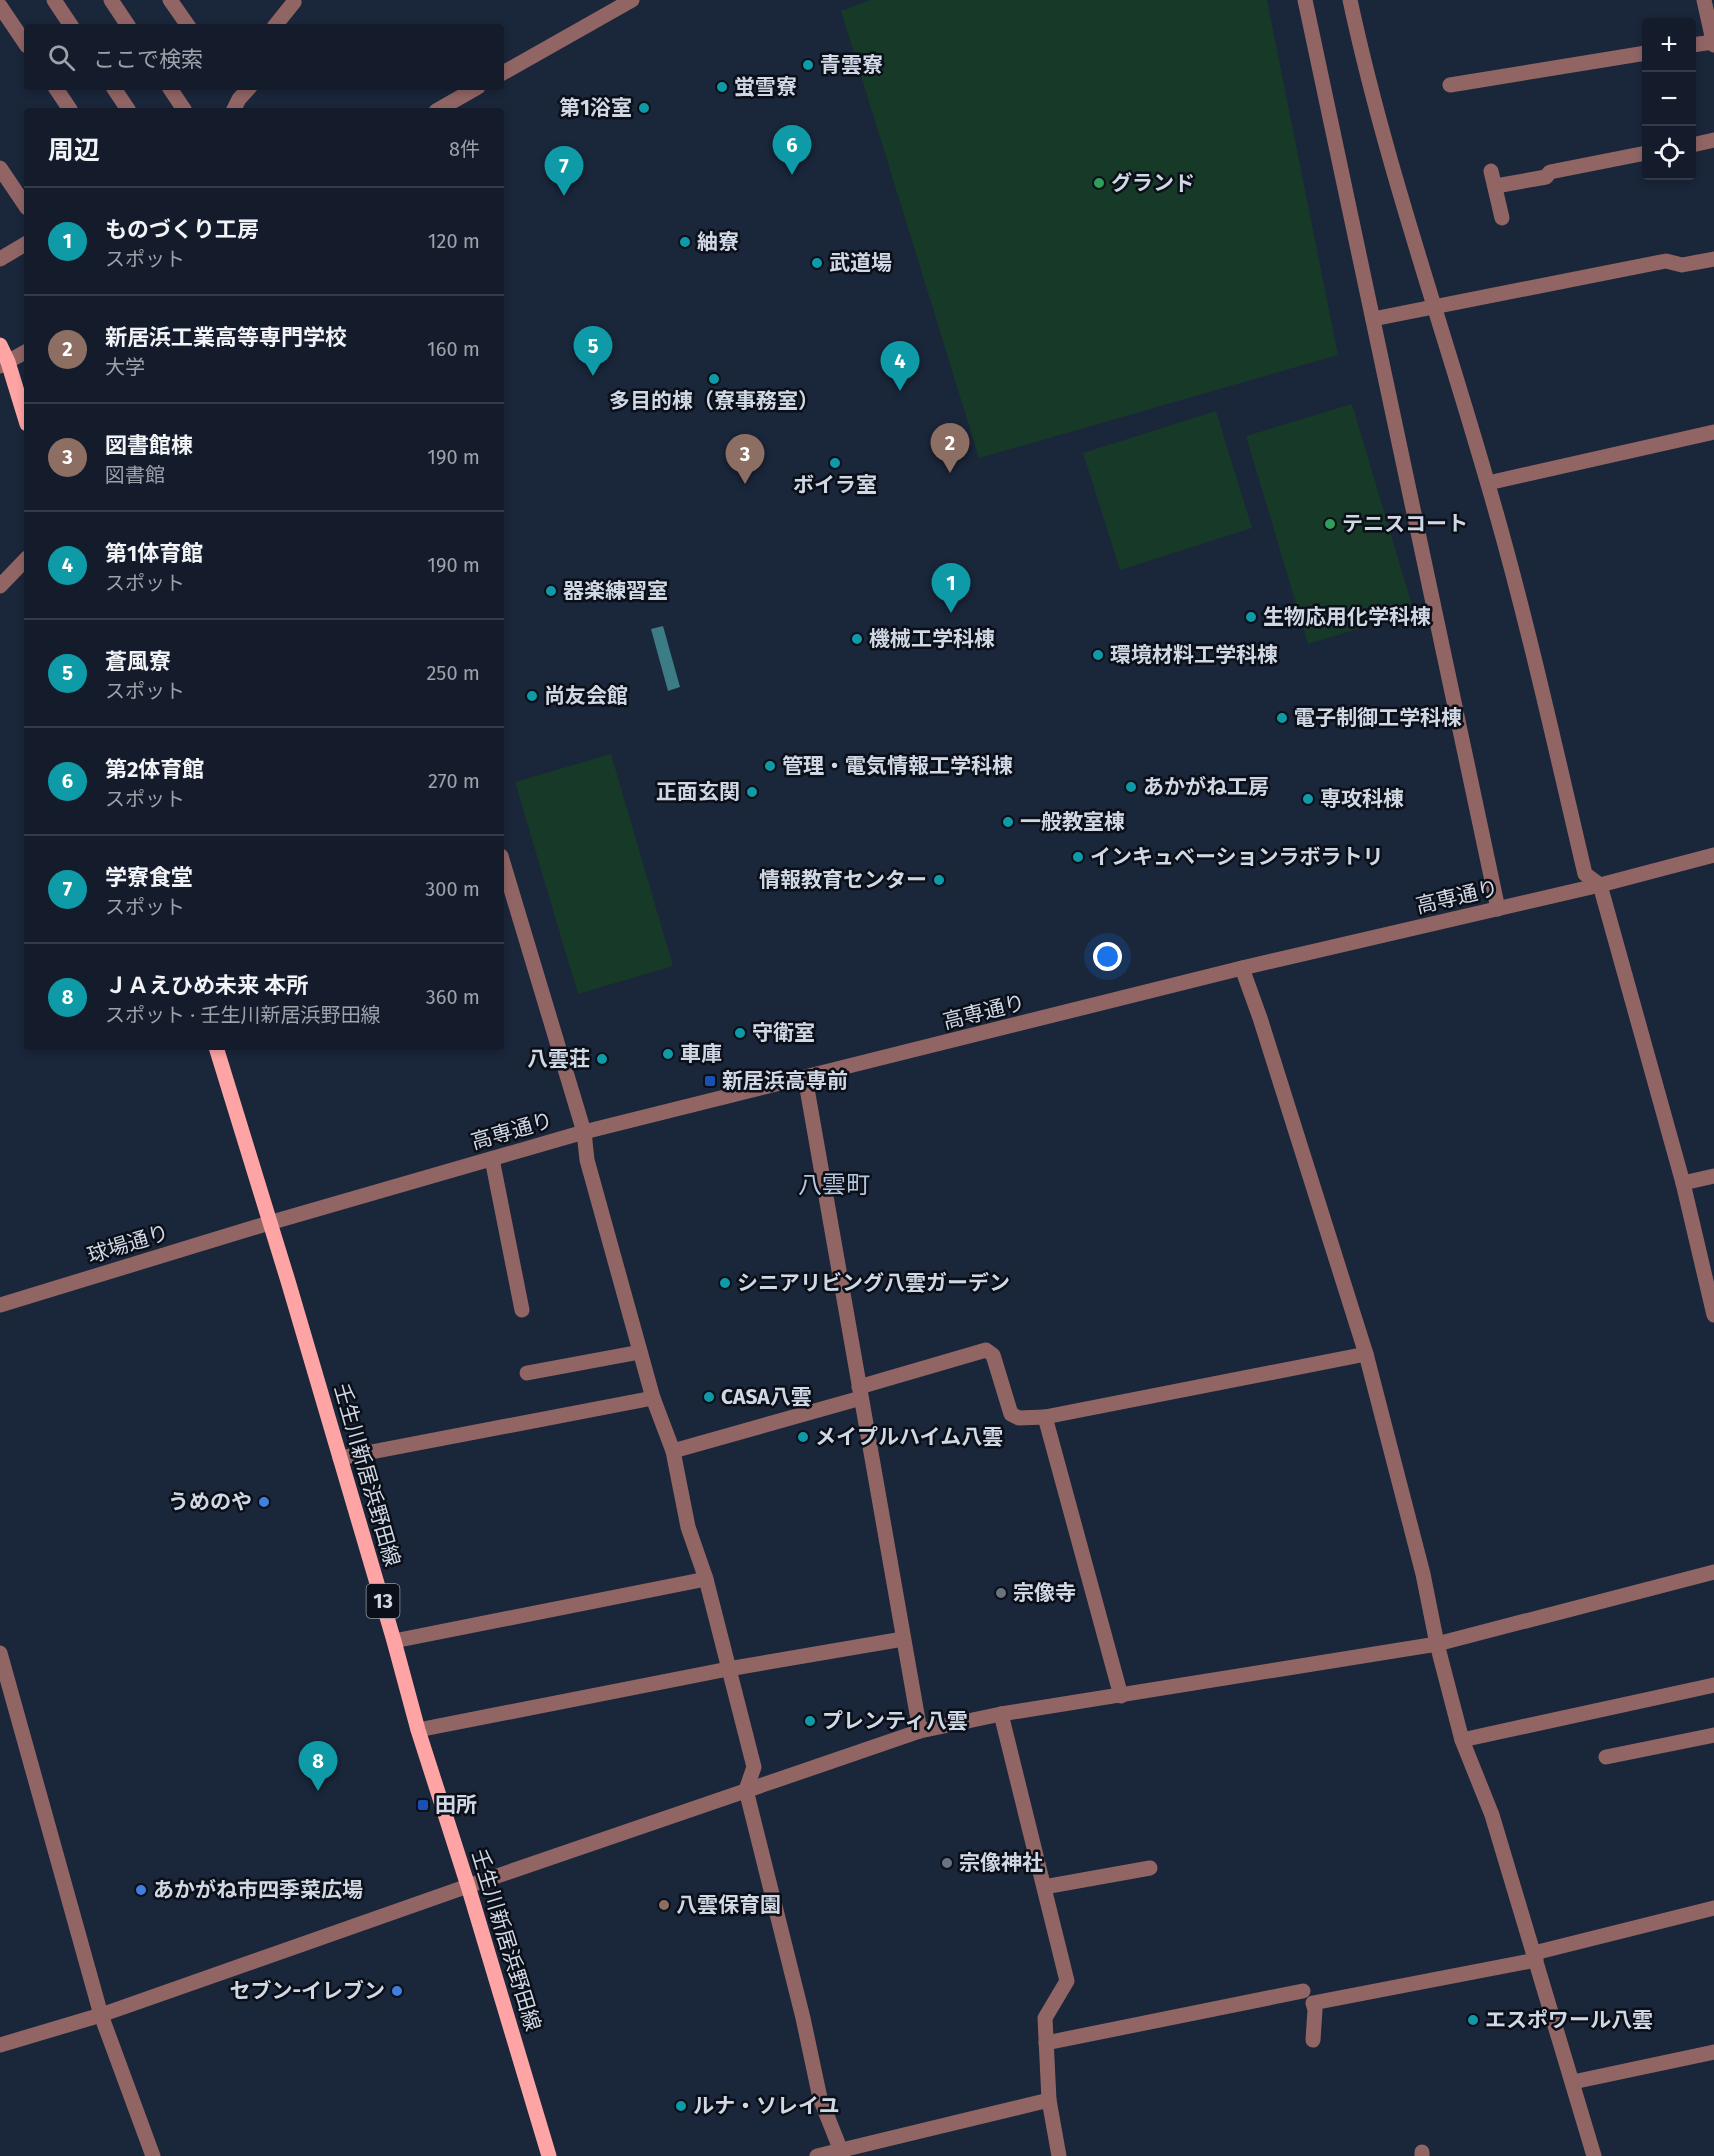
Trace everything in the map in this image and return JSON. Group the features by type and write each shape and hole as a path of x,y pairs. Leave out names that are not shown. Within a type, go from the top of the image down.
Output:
{"main road":[{"path":"0,345 4,364 24,416"},
{"name":"壬生川新居浜野田線","path":"217,1050 288,1281 418,1730 468,1886 549,2156"}],"street":[{"path":"54,0 70,24"},
{"path":"111,0 127,24"},
{"path":"170,0 187,24"},
{"path":"504,72 632,0"},
{"path":"1305,0 1498,909"},
{"path":"1350,0 1362,53 1434,306 1488,483 1532,647 1585,874 1599,885 1683,1183 1714,1314"},
{"path":"1696,45 1714,43 1704,0"},
{"path":"276,24 294,1"},
{"path":"0,6 24,42"},
{"path":"1450,85 1642,54"},
{"path":"57,90 69,108"},
{"path":"115,90 127,108"},
{"path":"171,90 183,108"},
{"path":"441,108 473,90"},
{"path":"1696,144 1714,140"},
{"path":"1496,186 1546,177 1550,172 1642,154"},
{"path":"0,168 24,204"},
{"path":"1491,171 1502,218"},
{"path":"0,259 24,245"},
{"path":"1373,318 1666,261 1682,265 1714,259"},
{"path":"4,364 24,353"},
{"path":"1488,483 1714,432"},
{"path":"0,586 24,561"},
{"name":"高専通り","path":"269,1223 584,1132 1242,968 1599,885 1714,855"},
{"path":"504,866 584,1132 587,1160 653,1398 673,1450 688,1527 706,1579 754,1767 746,1790 803,2019 820,2098 842,2153"},
{"path":"1242,968 1260,1018 1366,1354 1462,1740 1492,1815 1594,2156"},
{"path":"805,1077 920,1731"},
{"path":"492,1159 522,1310"},
{"path":"1683,1183 1714,1176"},
{"name":"球場通り","path":"0,1305 269,1223"},
{"path":"673,1450 986,1350 993,1355 1011,1414 1019,1418 1046,1417 1366,1354"},
{"path":"527,1373 640,1352"},
{"path":"340,1458 653,1398"},
{"path":"1046,1417 1121,1696"},
{"path":"0,2045 101,2015 920,1731 1001,1714 1437,1644 1714,1572"},
{"path":"394,1641 706,1579"},
{"path":"418,1730 728,1669 903,1639"},
{"path":"0,1653 101,2015 153,2156"},
{"path":"1462,1740 1714,1685"},
{"path":"1001,1714 1067,1981 1045,2018 1049,2100 1059,2156"},
{"path":"1606,1757 1714,1735"},
{"path":"1044,1887 1150,1868"},
{"path":"1312,2040 1315,2010 1313,2003 1535,1957 1714,1908"},
{"path":"1046,2043 1303,1991"},
{"path":"1573,2082 1714,2052"},
{"path":"817,2156 842,2153 1049,2100"}],"shaded area":[{"name":"グランド","path":"870,0 1267,0 1338,355 979,458 841,11"},
{"name":"テニスコート","path":"1352,404 1414,612 1308,644 1246,436"},
{"path":"1216,411 1252,528 1120,570 1083,453"},
{"path":"663,626 680,687 668,691 651,629"},
{"path":"611,754 673,966 578,994 515,782"}],"place":[{"name":"青雲寮","path":"808,65"},
{"name":"蛍雪寮","path":"722,87"},
{"name":"第1浴室","path":"644,108"},
{"name":"第2体育館","path":"792,175"},
{"name":"グランド","path":"1099,183"},
{"name":"学寮食堂","path":"564,196"},
{"name":"紬寮","path":"685,242"},
{"name":"武道場","path":"817,263"},
{"name":"蒼風寮","path":"593,376"},
{"name":"多目的棟（寮事務室）","path":"714,379"},
{"name":"第1体育館","path":"900,391"},
{"name":"ボイラ室","path":"835,463"},
{"name":"新居浜工業高等専門学校","path":"950,473"},
{"name":"図書館棟","path":"745,484"},
{"name":"テニスコート","path":"1330,524"},
{"name":"器楽練習室","path":"551,591"},
{"name":"ものづくり工房","path":"951,613"},
{"name":"生物応用化学科棟","path":"1251,617"},
{"name":"機械工学科棟","path":"857,639"},
{"name":"環境材料工学科棟","path":"1098,655"},
{"name":"尚友会館","path":"532,696"},
{"name":"電子制御工学科棟","path":"1282,718"},
{"name":"管理・電気情報工学科棟","path":"770,766"},
{"name":"あかがね工房","path":"1131,787"},
{"name":"正面玄関","path":"752,792"},
{"name":"専攻科棟","path":"1308,799"},
{"name":"一般教室棟","path":"1008,822"},
{"name":"インキュベーションラボラトリ","path":"1078,857"},
{"name":"情報教育センター","path":"939,880"},
{"name":"守衛室","path":"740,1033"},
{"name":"車庫","path":"668,1054"},
{"name":"八雲荘","path":"602,1059"},
{"name":"新居浜高専前","path":"710,1081"},
{"name":"シニアリビング八雲ガーデン","path":"725,1283"},
{"name":"CASA八雲","path":"709,1397"},
{"name":"メイプルハイム八雲","path":"803,1437"},
{"name":"うめのや","path":"264,1502"},
{"name":"宗像寺","path":"1001,1593"},
{"name":"プレンティ八雲","path":"810,1721"},
{"name":"ＪＡえひめ未来 本所","path":"318,1791"},
{"name":"田所","path":"423,1805"},
{"name":"宗像神社","path":"947,1863"},
{"name":"あかがね市四季菜広場","path":"141,1890"},
{"name":"八雲保育園","path":"664,1905"},
{"name":"セブン-イレブン","path":"397,1991"},
{"name":"エスポワール八雲","path":"1473,2020"},
{"name":"ルナ・ソレイユ","path":"681,2106"}],"district":[{"name":"八雲町","path":"834,1185"}]}
